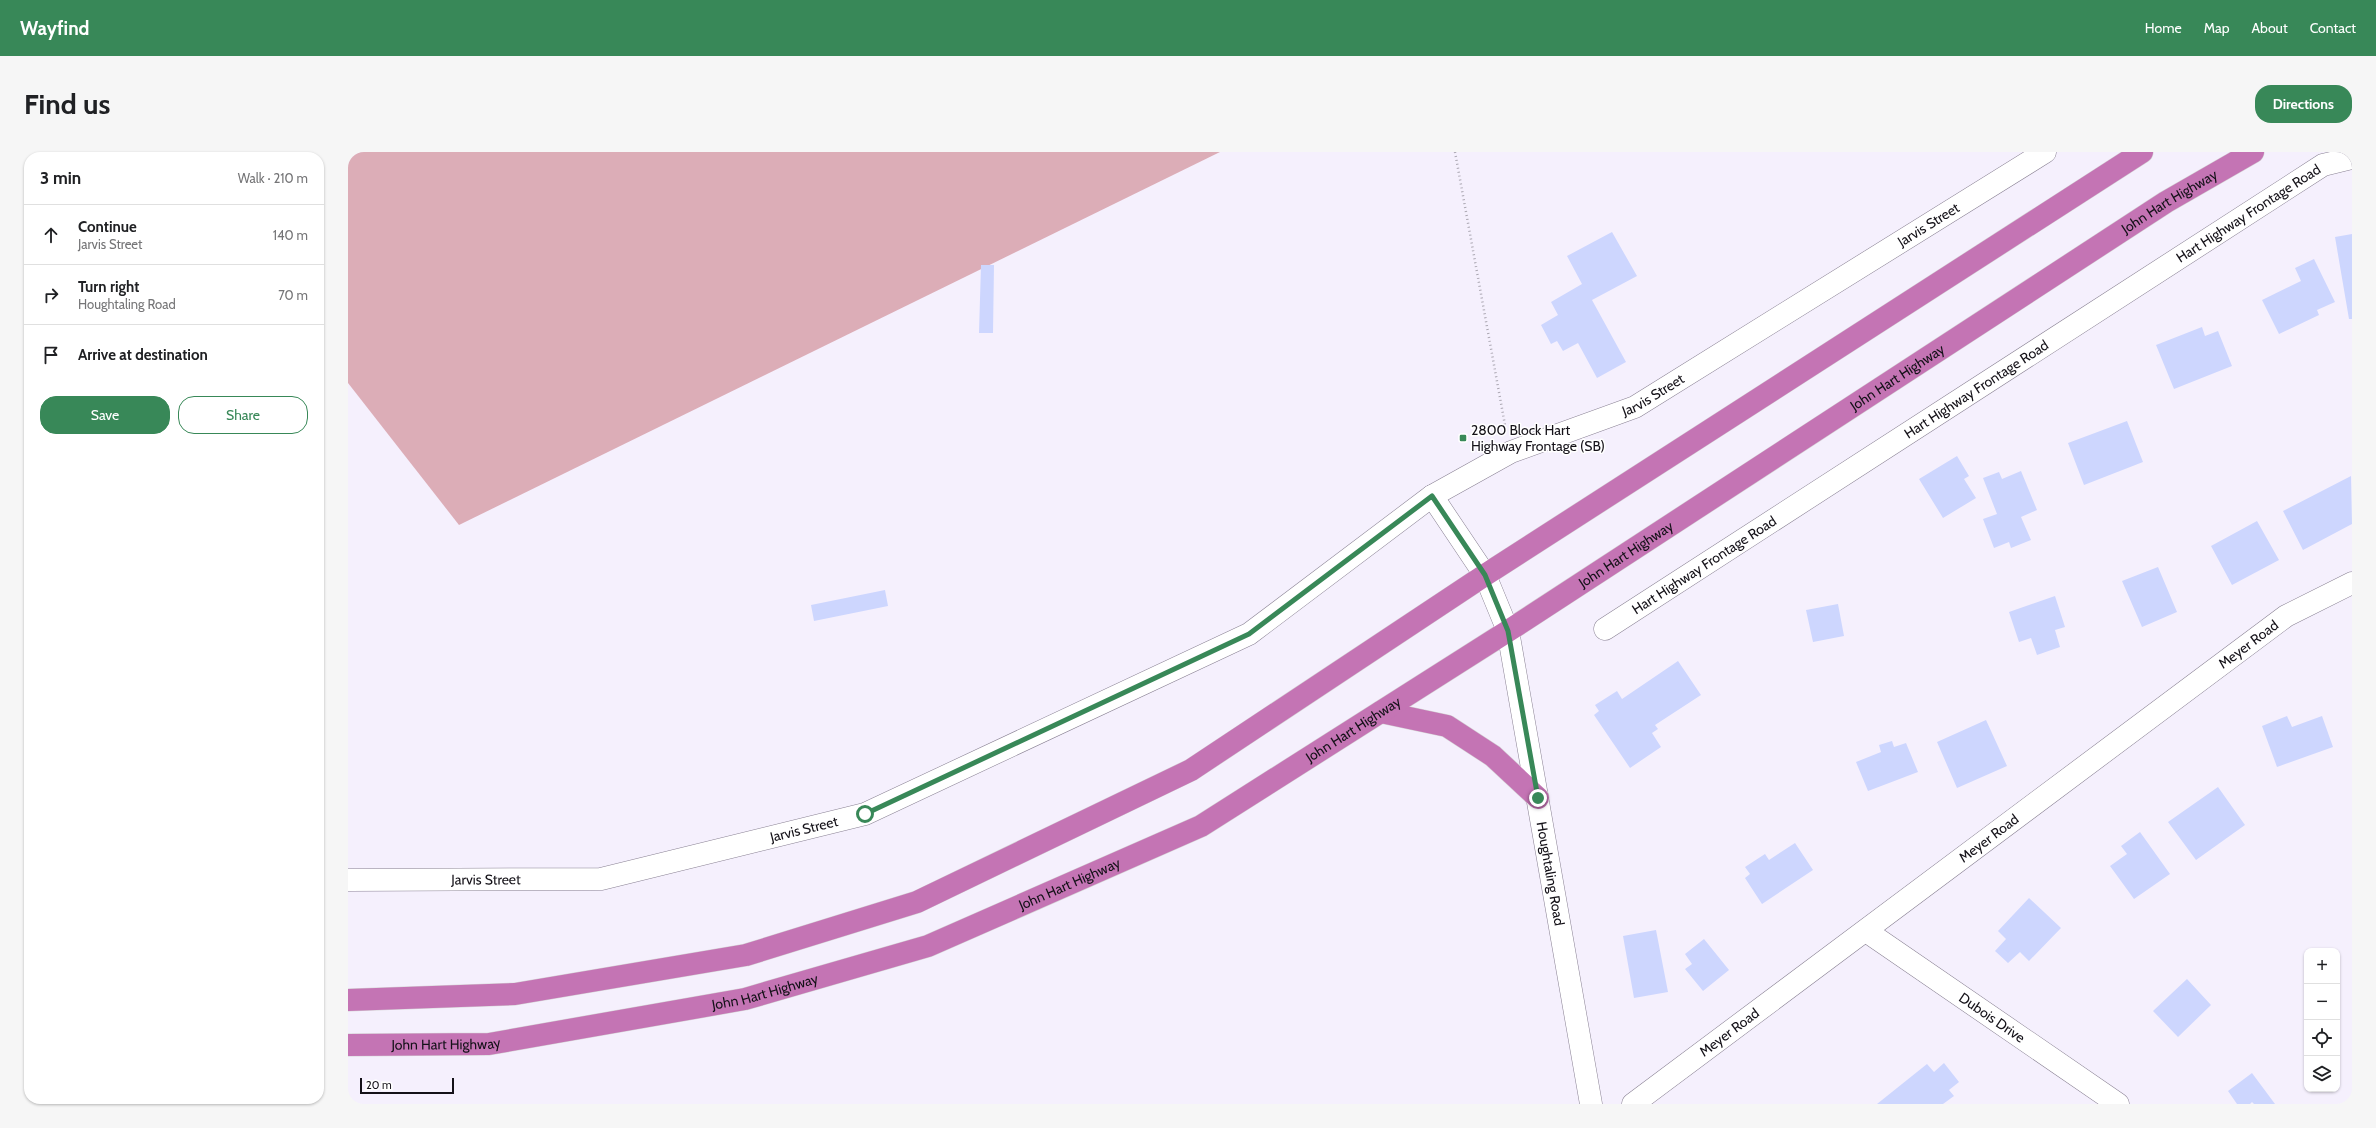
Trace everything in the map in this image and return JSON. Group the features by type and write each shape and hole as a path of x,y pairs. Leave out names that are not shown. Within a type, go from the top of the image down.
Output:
{"highway":[{"path":"348,1000 515,994 746,955 917,902 1191,770 1485,575 2142,152"},
{"name":"John Hart Highway","path":"348,1045 489,1044 745,999 928,946 1201,826 1508,631 2166,202 2254,152"},
{"path":"1381,712 1447,726 1493,756 1538,798"}],"street":[{"name":"Jarvis Street","path":"348,880 601,879 865,814 1249,634 1432,496 1511,452 1635,407 2045,152"},
{"name":"Hart Highway Frontage Road","path":"1605,629 2323,165 2352,158"},
{"name":"Houghtaling Road","path":"1432,496 1485,575 1508,631 1592,1104"},
{"name":"Meyer Road","path":"1633,1104 2286,616 2352,584"},
{"name":"Dubois Drive","path":"1866,931 2118,1104"}],"path":[{"path":"1455,152 1511,452"}],"shaded area":[{"path":"348,152 1220,152 459,525 348,383"}],"building":[{"path":"1612,232 1637,276 1592,300 1626,362 1597,378 1578,343 1563,351 1557,341 1551,344 1541,325 1558,315 1551,302 1582,284 1567,256"},
{"path":"2352,234 2352,319 2349,319 2335,237"},
{"path":"2314,259 2335,302 2317,310 2319,315 2279,334 2262,300 2301,281 2295,268"},
{"path":"981,265 994,265 993,333 979,333"},
{"path":"2202,327 2205,336 2218,331 2232,366 2174,389 2156,345"},
{"path":"2127,421 2143,462 2084,485 2068,443"},
{"path":"1957,456 1969,476 1964,479 1976,498 1943,518 1919,479"},
{"path":"2021,471 2037,510 2021,517 2031,540 2011,548 2009,542 1994,548 1983,519 1997,514 1983,478 1999,472 2002,479"},
{"path":"2351,476 2352,524 2303,550 2283,511"},
{"path":"2257,521 2279,560 2232,585 2211,546"},
{"path":"2158,567 2177,612 2142,627 2122,581"},
{"path":"885,590 888,606 814,621 811,605"},
{"path":"2055,596 2065,627 2055,630 2060,647 2037,655 2031,638 2019,642 2009,612"},
{"path":"1838,604 1844,636 1813,642 1806,610"},
{"path":"1678,661 1701,695 1655,725 1658,729 1652,733 1661,747 1630,768 1594,715 1599,711 1595,705 1617,691 1622,699"},
{"path":"2287,716 2292,727 2322,716 2333,747 2277,767 2262,726"},
{"path":"1986,720 2007,766 1957,788 1937,742"},
{"path":"1892,741 1894,747 1906,743 1918,772 1868,791 1856,762 1881,752 1879,745"},
{"path":"2218,787 2245,825 2196,860 2168,822"},
{"path":"2140,832 2170,874 2134,899 2110,866 2127,854 2121,846"},
{"path":"1795,843 1813,870 1762,904 1745,878 1750,874 1745,867 1765,854 1769,860"},
{"path":"2029,898 2061,928 2029,961 2020,952 2008,963 1995,951 2006,939 1998,931"},
{"path":"1656,930 1668,992 1634,998 1623,936"},
{"path":"1704,939 1729,970 1703,991 1685,969 1692,964 1685,954"},
{"path":"2187,979 2211,1005 2178,1037 2153,1011"},
{"path":"1944,1063 1959,1082 1949,1090 1954,1096 1943,1104 1877,1104 1927,1064 1934,1072"},
{"path":"2252,1073 2275,1104 2254,1104 2252,1102 2250,1104 2237,1104 2228,1091"}],"place":[{"name":"2800 Block Hart Highway Frontage (SB)","path":"1463,438"}],"route":[{"path":"865,814 1249,634 1432,496 1485,575 1508,631 1538,798"}]}
